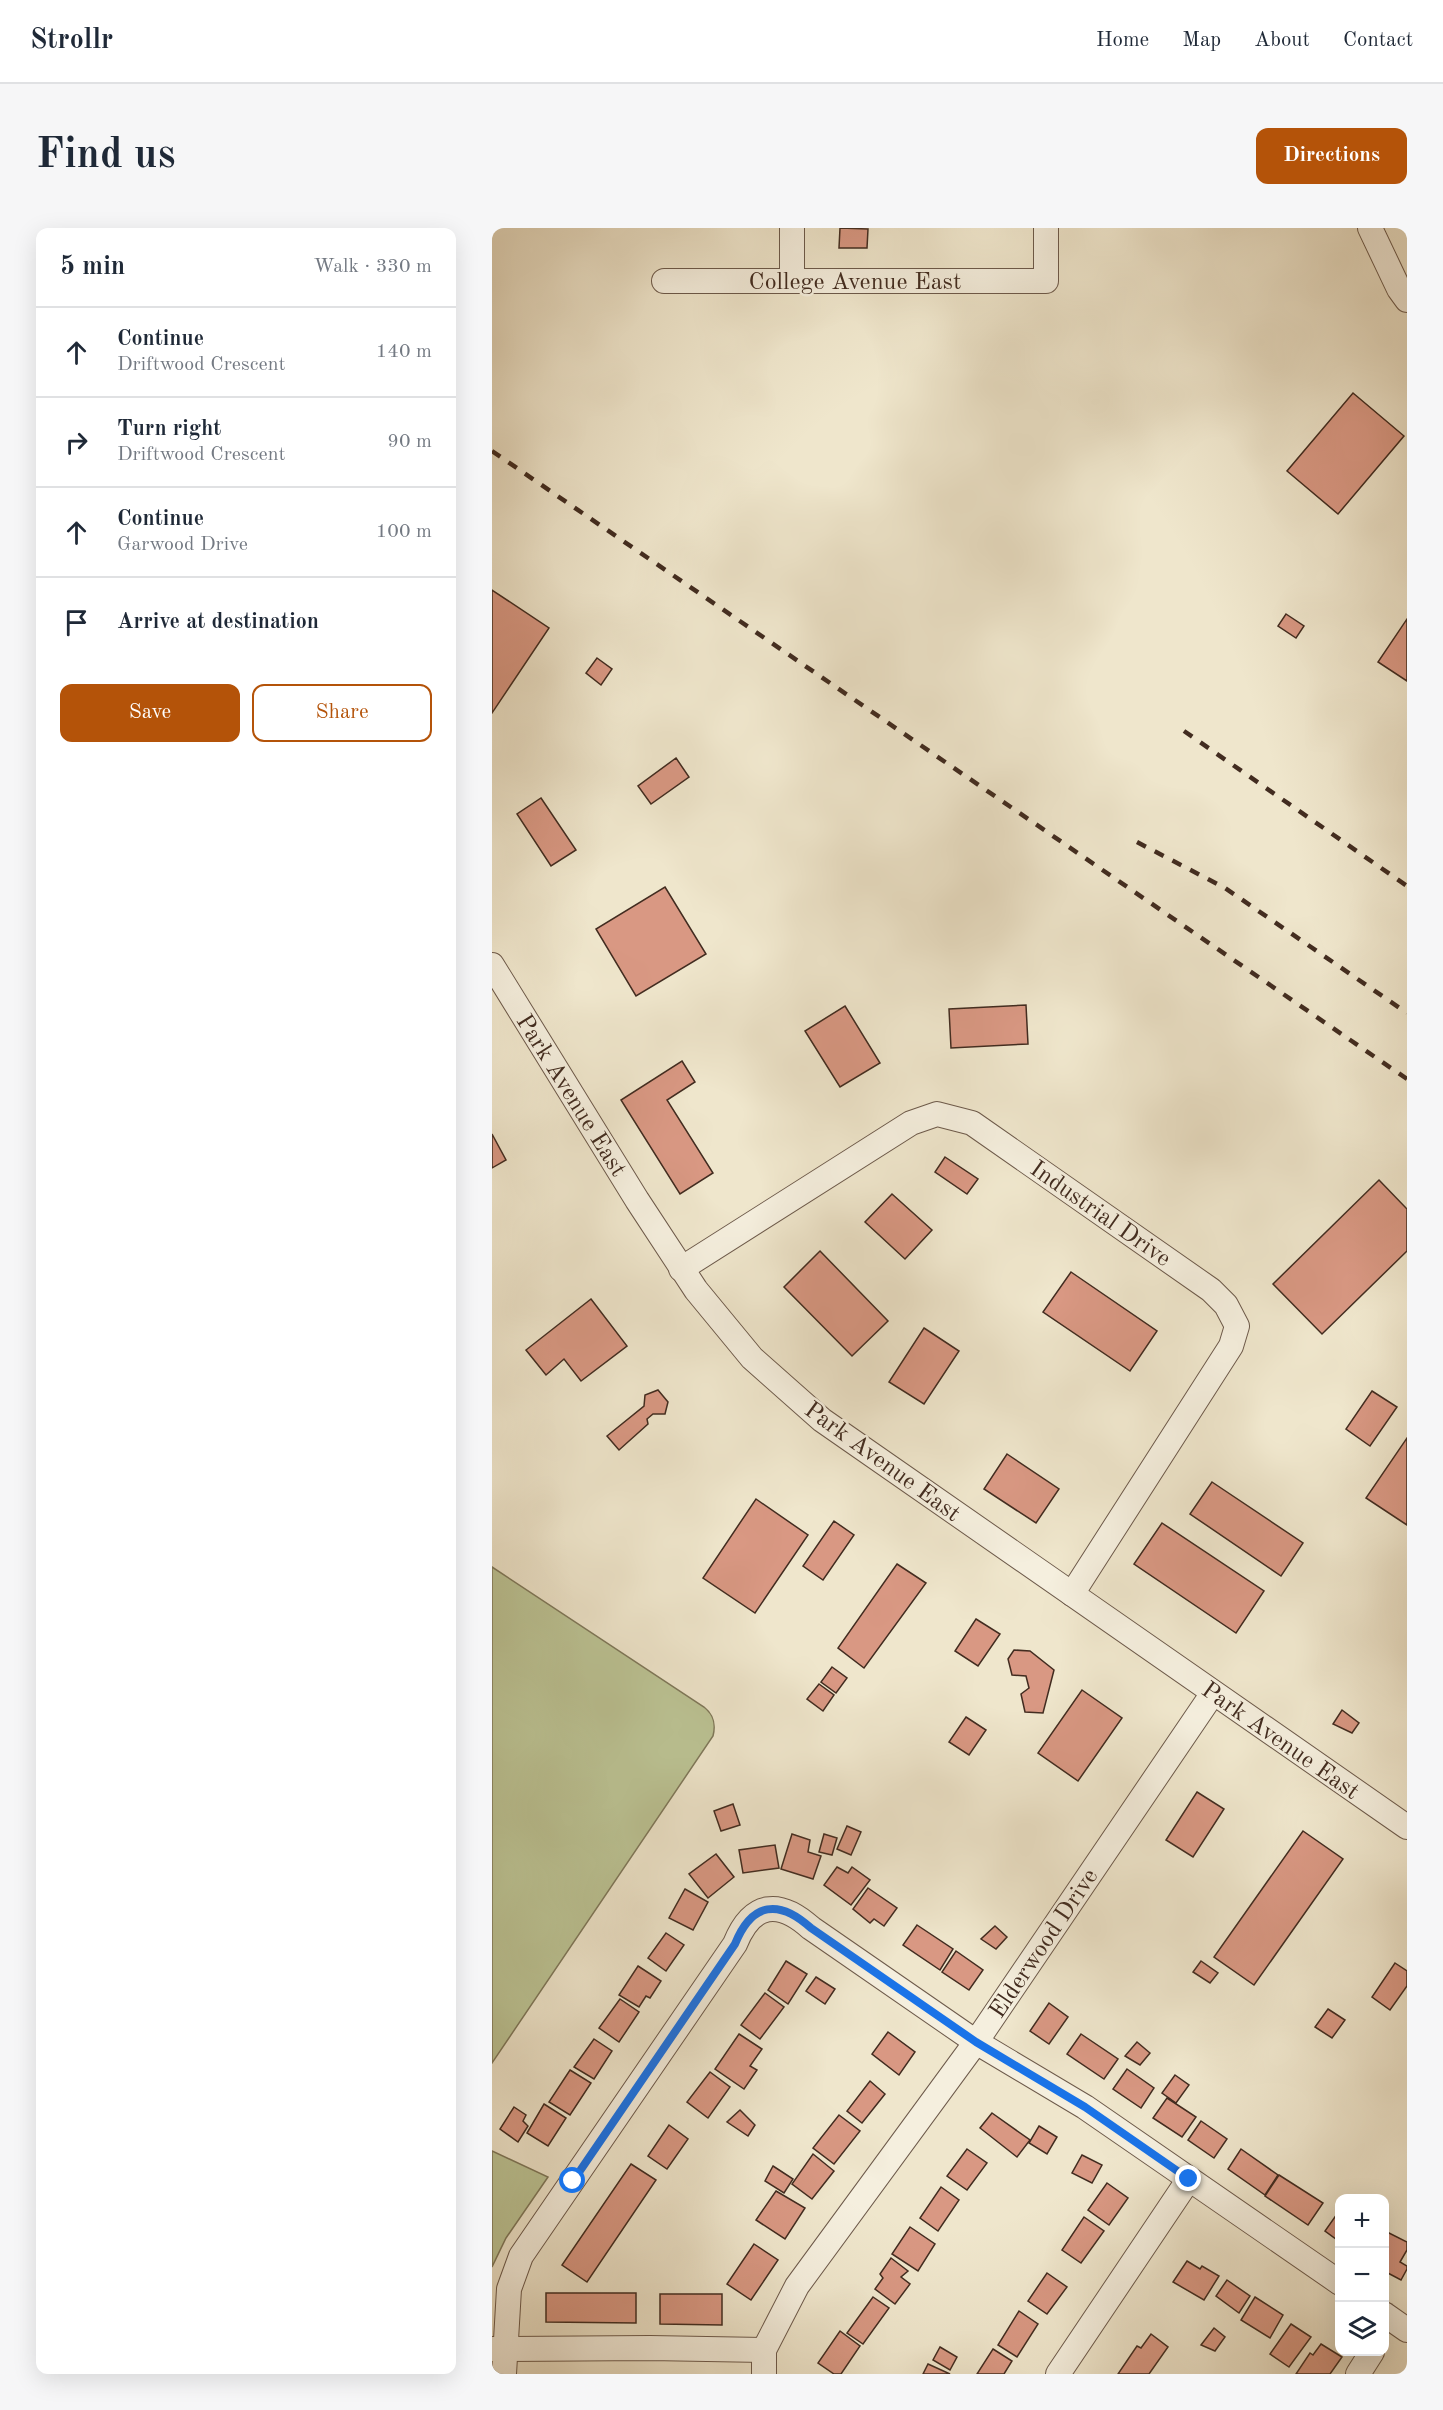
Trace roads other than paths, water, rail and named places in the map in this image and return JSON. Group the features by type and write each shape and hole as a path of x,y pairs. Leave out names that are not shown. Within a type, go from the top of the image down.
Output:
{"street":[{"path":"792,228 792,281"},
{"name":"College Avenue East","path":"664,281 1046,281 1046,228"},
{"path":"1370,228 1407,300"},
{"name":"Park Avenue East","path":"492,965 681,1269 717,1318 752,1358 822,1420 1407,1827"},
{"name":"Industrial Drive","path":"681,1269 911,1123 937,1114 972,1123 1211,1290 1226,1305 1237,1326 1231,1346 1072,1594"},
{"name":"Elderwood Drive","path":"764,2362 797,2286 976,2042 1213,1693"},
{"path":"504,2374 498,2349 509,2289 521,2256 735,1944 741,1929 763,1910 776,1908 790,1911 811,1928 976,2042 1085,2107 1335,2280"},
{"path":"1058,2374 1189,2179"},
{"path":"498,2349 650,2348 764,2362"},
{"path":"1358,2374 1369,2356"}],"railway":[{"path":"492,451 1407,1079"},
{"path":"1184,731 1407,886"},
{"path":"1137,842 1225,888 1407,1013"}]}
